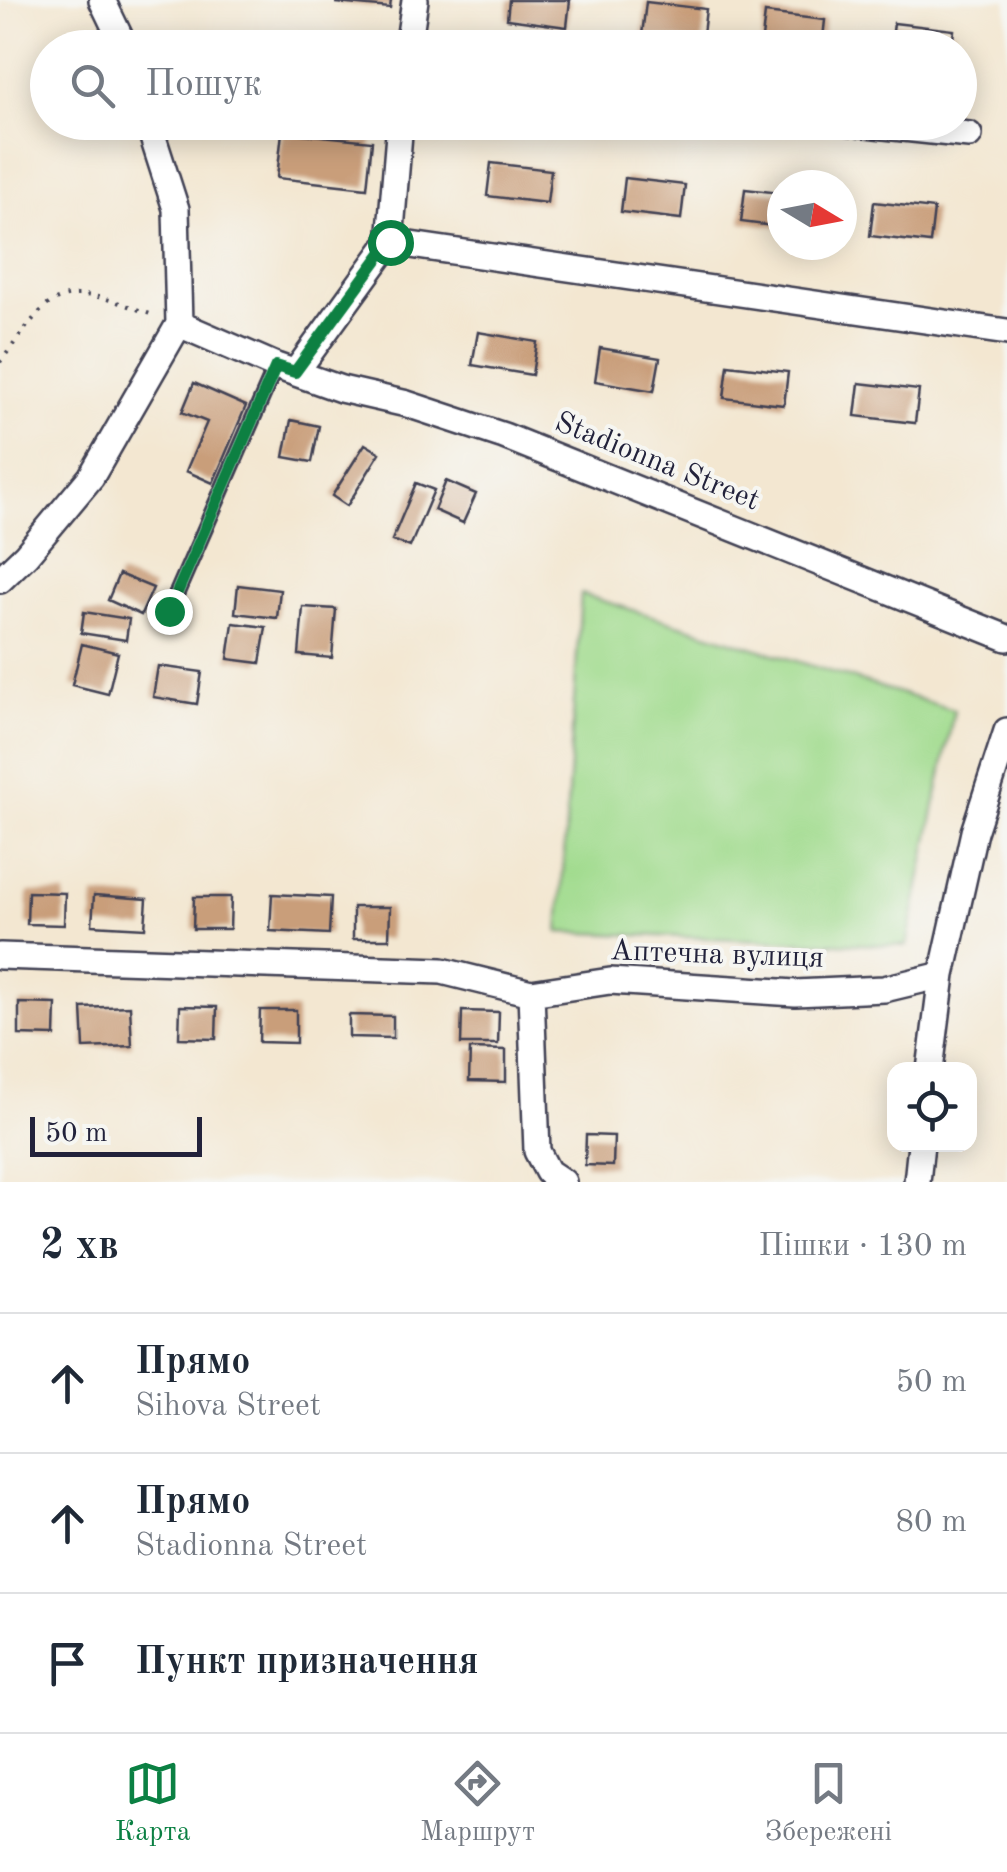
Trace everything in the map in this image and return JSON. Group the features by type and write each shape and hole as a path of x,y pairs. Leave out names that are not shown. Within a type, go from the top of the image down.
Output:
{"street":[{"path":"102,0 118,30"},
{"path":"410,30 414,0"},
{"path":"0,580 91,477 179,324 176,209 154,140"},
{"path":"285,369 390,242 398,140"},
{"path":"390,242 1007,332"},
{"name":"Stadionna Street","path":"179,324 341,389 407,404 504,436 1007,638"},
{"path":"931,1062 942,976 974,832 1007,731"},
{"name":"Аптечна вулиця","path":"0,956 442,971 531,993 610,981 794,992 884,990 942,976"},
{"path":"531,993 537,1151 547,1179"},
{"path":"917,1182 920,1152"}],"lane":[{"path":"169,611 285,369"}],"path":[{"path":"0,362 46,306 76,294 96,296 179,324"}],"green space":[{"path":"581,594 954,710 907,946 559,932"}],"building":[{"path":"337,0 391,0 390,8"},
{"path":"509,0 570,0 567,27 507,19"},
{"path":"646,2 706,9 704,30 643,30"},
{"path":"765,13 825,20 824,30 763,30"},
{"path":"894,23 954,30 893,30"},
{"path":"281,140 372,141 367,188 277,178"},
{"path":"491,163 551,170 547,203 487,196"},
{"path":"625,178 685,185 681,219 621,212"},
{"path":"745,189 767,191 767,225 741,222"},
{"path":"874,202 934,209 930,243 870,236"},
{"path":"478,332 537,342 532,375 472,365"},
{"path":"600,348 660,358 654,391 595,381"},
{"path":"728,365 788,372 784,405 724,398"},
{"path":"194,383 246,406 213,483 186,471 207,422 182,412"},
{"path":"859,383 919,390 915,423 855,416"},
{"path":"291,420 319,426 312,462 284,457"},
{"path":"365,444 380,453 347,506 332,496"},
{"path":"446,481 476,494 463,523 434,510"},
{"path":"416,483 434,490 410,547 392,540"},
{"path":"119,574 153,588 141,615 108,600"},
{"path":"238,585 280,590 277,618 235,613"},
{"path":"303,607 336,609 332,658 299,655"},
{"path":"84,612 129,619 126,640 81,633"},
{"path":"233,623 266,627 260,663 228,659"},
{"path":"82,644 118,653 108,694 72,685"},
{"path":"158,666 202,672 197,704 153,697"},
{"path":"28,892 65,893 64,925 27,924"},
{"path":"272,894 331,897 329,934 270,931"},
{"path":"94,895 147,899 145,928 92,925"},
{"path":"194,897 231,897 230,929 193,929"},
{"path":"353,907 390,907 389,939 353,939"},
{"path":"19,1003 56,1004 55,1036 19,1035"},
{"path":"130,1006 132,1046 84,1048 82,1008"},
{"path":"180,1006 217,1007 216,1039 179,1038"},
{"path":"260,1010 296,1010 296,1043 259,1042"},
{"path":"462,1011 499,1012 498,1044 461,1044"},
{"path":"349,1015 393,1016 393,1038 349,1037"},
{"path":"470,1049 506,1050 506,1082 469,1081"},
{"path":"586,1135 614,1136 613,1166 585,1165"}],"route":[{"path":"169,611 276,366 295,372 390,242"}]}
